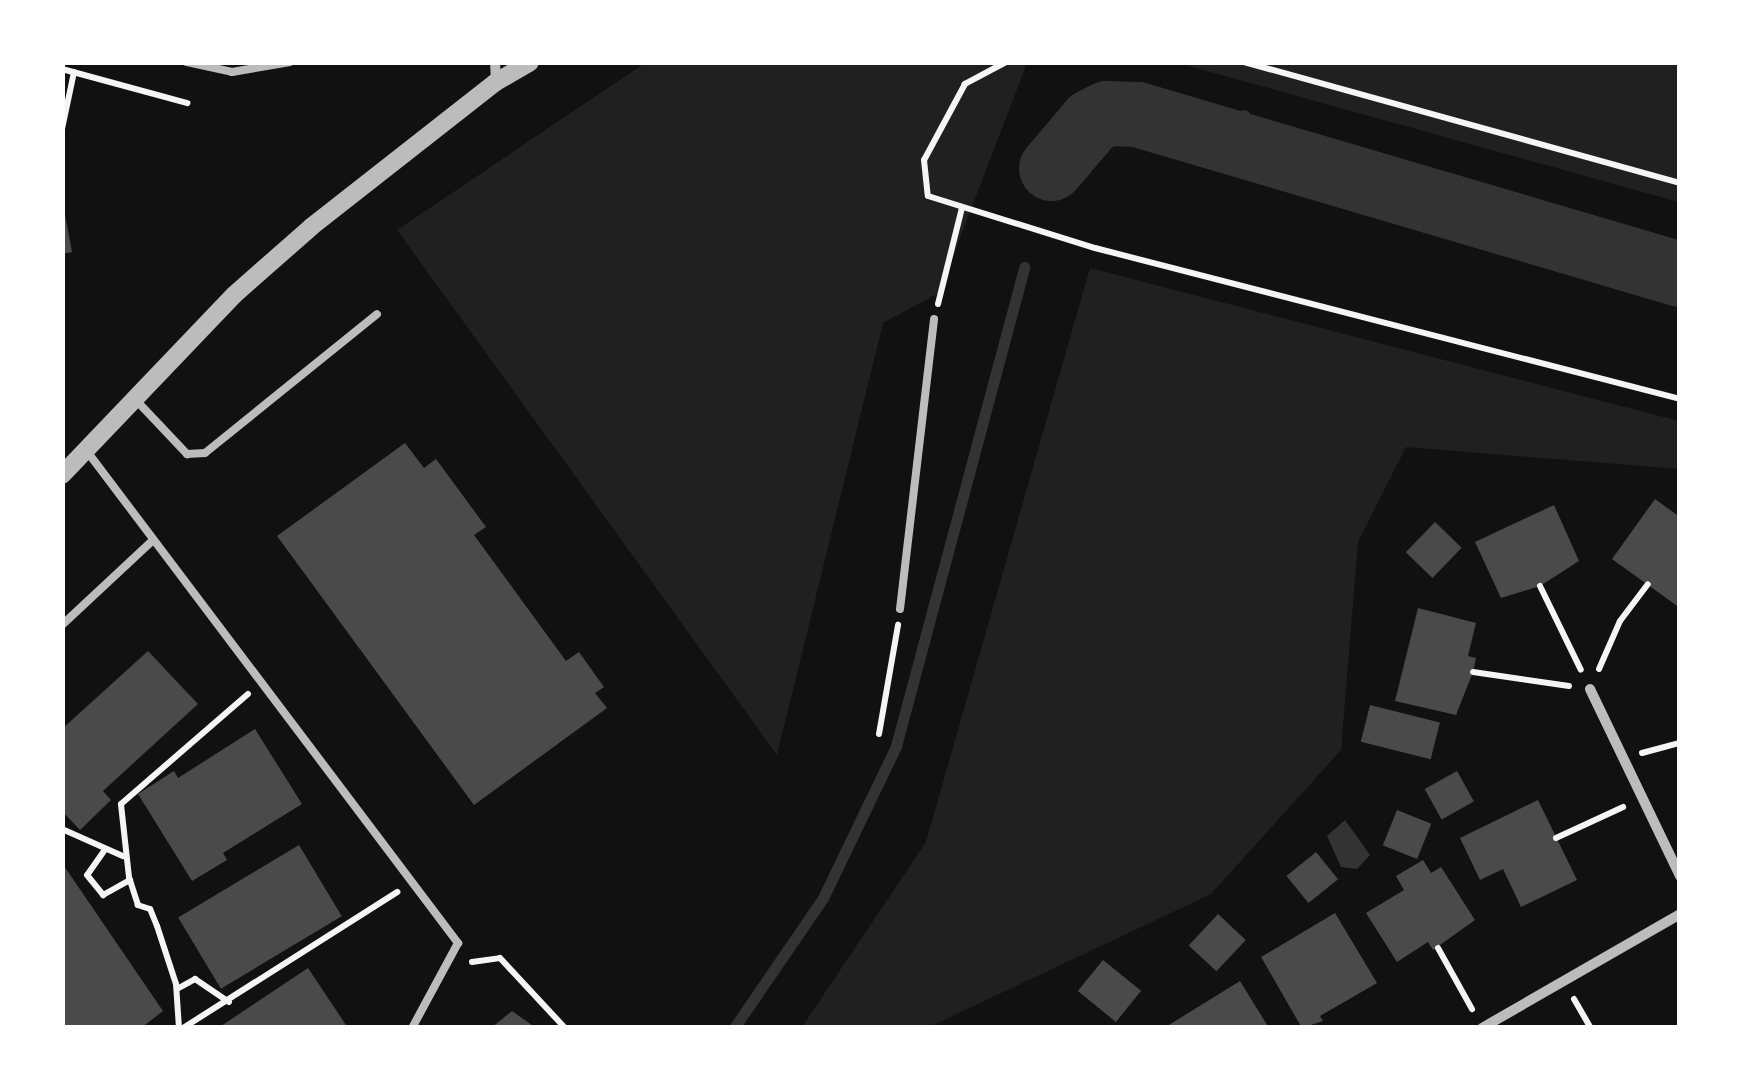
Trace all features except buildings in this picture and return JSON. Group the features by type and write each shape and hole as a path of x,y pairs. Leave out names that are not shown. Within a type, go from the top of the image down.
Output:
{"street":[{"path":"62,476 234,295 495,72 530,62"},
{"path":"1590,689 1680,876"},
{"path":"1482,1028 1680,914"}],"lane":[{"path":"188,62 232,72 290,62"},
{"path":"135,399 187,454 205,453 377,314"},
{"path":"900,609 934,319"},
{"path":"86,450 151,542 458,943 412,1028"},
{"path":"62,625 151,542"}],"path":[{"path":"1006,62 965,84 924,160 928,196 1095,248 1680,399"},
{"path":"1244,62 1680,184"},
{"path":"62,69 187,103"},
{"path":"62,129 74,72"},
{"path":"934,319 962,208"},
{"path":"1590,689 1620,622 1648,584"},
{"path":"1540,586 1590,689"},
{"path":"879,734 900,609"},
{"path":"1473,672 1590,689"},
{"path":"260,684 131,791 121,804 124,856 130,880 138,904 150,909 177,989 181,1028 229,1002 412,882"},
{"path":"1623,758 1680,743"},
{"path":"1556,838 1642,798"},
{"path":"62,829 104,851 124,856"},
{"path":"104,851 88,875 103,894 130,880"},
{"path":"1438,948 1482,1028"},
{"path":"500,958 565,1028"},
{"path":"177,989 194,979 229,1002"},
{"path":"1563,981 1592,1028"}],"shaded area":[{"path":"645,63 1027,63 939,293 883,323 777,755 397,230"},
{"path":"1178,63 1679,63 1679,202"},
{"path":"1090,268 1679,421 1679,469 1406,447 1358,542 1341,750 1211,894 929,1027 802,1027 926,842"},
{"path":"1345,820 1370,855 1357,869 1341,867 1327,836"}],"waterway":[{"path":"1051,168 1091,121 1107,113 1137,114 1680,274"},
{"path":"1236,143 1244,115"},
{"path":"734,1028 823,898 896,746 1024,267"}]}
